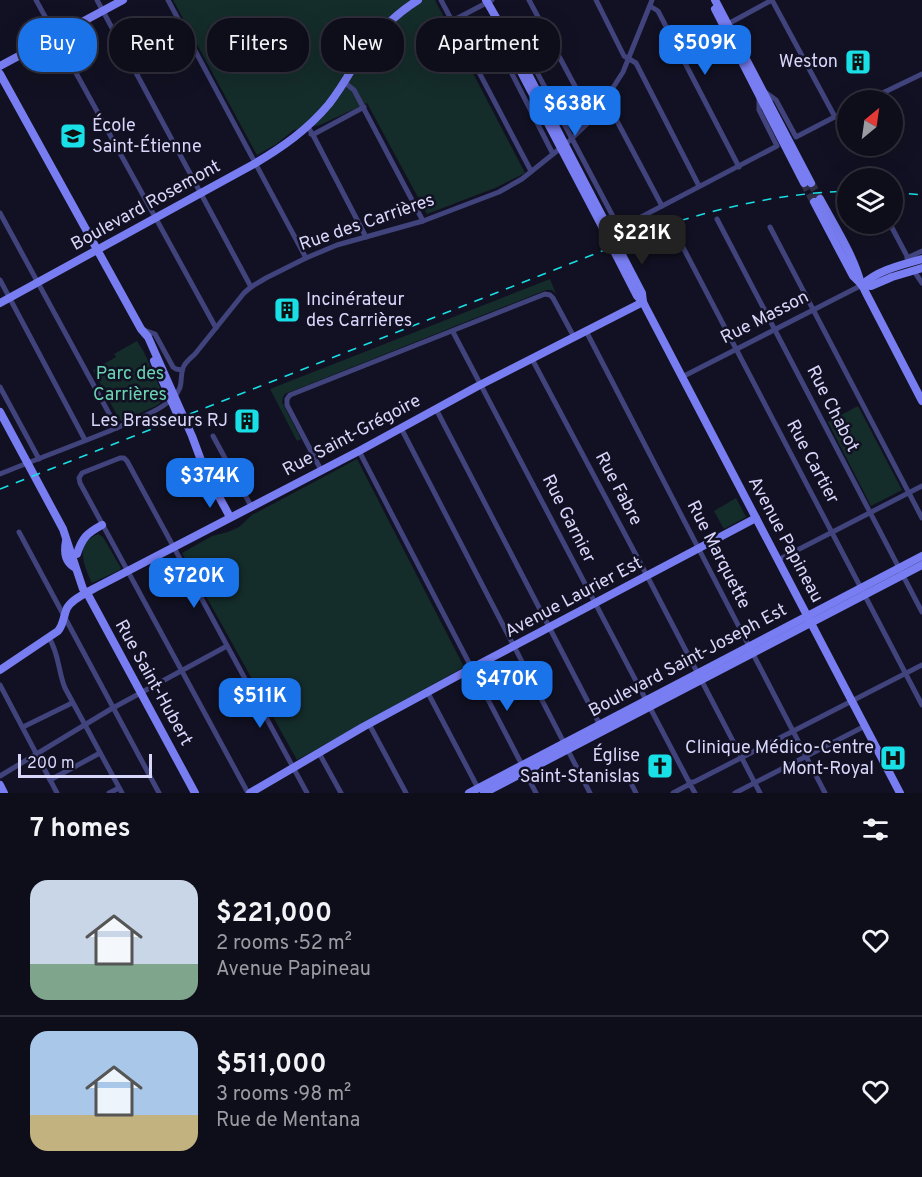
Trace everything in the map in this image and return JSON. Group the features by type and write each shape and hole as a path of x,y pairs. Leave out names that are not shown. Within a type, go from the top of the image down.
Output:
{"main road":[{"path":"88,18 123,0"},
{"name":"Boulevard Rosemont","path":"0,303 280,149 306,129 329,104 358,59 384,28 418,0"},
{"path":"713,0 808,183"},
{"path":"489,1 496,18"},
{"path":"0,66 18,56"},
{"path":"523,72 609,236"},
{"path":"0,74 141,329 148,337 173,390 205,471 230,517"},
{"path":"817,200 856,267 862,285 922,401"},
{"name":"Avenue Papineau","path":"618,252 642,293 643,302 900,793"},
{"name":"Rue Masson","path":"862,285 872,286 922,259"},
{"name":"Rue Masson","path":"862,285 891,268 914,265"},
{"name":"Rue Saint-Grégoire","path":"0,670 61,628 70,604 87,593 482,384 643,302"},
{"name":"Rue Saint-Hubert","path":"0,404 68,531 87,593"},
{"name":"Rue Saint-Hubert","path":"0,412 63,529 66,539 64,552 70,565 76,569 83,589 195,791"},
{"name":"Avenue Laurier Est","path":"249,793 472,668 756,518"},
{"path":"76,554 86,536 102,525"},
{"name":"Boulevard Saint-Joseph Est","path":"901,572 922,556"},
{"name":"Boulevard Saint-Joseph Est","path":"469,793 481,791 863,591 901,572 922,565"},
{"path":"0,785 4,793"}],"street":[{"path":"36,0 46,18"},
{"path":"97,0 251,287"},
{"path":"168,0 306,258"},
{"path":"441,0 450,18"},
{"path":"529,0 592,118"},
{"path":"596,0 624,56 636,63 699,186"},
{"path":"537,72 570,140 620,228 777,146 759,110 761,94 776,100 796,138 835,117 772,0 726,25"},
{"path":"458,18 489,1"},
{"path":"651,3 658,11 739,167"},
{"name":"Rue des Carrières","path":"182,370 251,287 306,258 337,245 423,221 498,192 522,178 555,153 592,118 604,103 629,59 651,3"},
{"path":"75,72 216,328"},
{"path":"479,72 531,171"},
{"path":"511,72 555,153"},
{"path":"889,90 922,74"},
{"path":"344,82 354,90 364,107 423,221"},
{"path":"604,103 609,106 662,206"},
{"path":"313,135 364,107"},
{"path":"306,129 313,135 366,237"},
{"path":"0,213 117,428"},
{"name":"Rue Chabot","path":"717,219 922,612"},
{"path":"770,227 922,518"},
{"name":"Rue Cartier","path":"675,232 922,705"},
{"path":"896,234 921,280"},
{"name":"Rue Masson","path":"914,265 922,251"},
{"path":"0,280 85,440"},
{"name":"Rue Masson","path":"682,377 862,285"},
{"path":"321,470 287,405 290,395 545,294 553,298 574,337"},
{"path":"0,474 117,428 153,411 174,397 181,385 182,370 173,367 155,334 141,329"},
{"name":"Rue Marquette","path":"586,331 825,793"},
{"name":"Rue Garnier","path":"453,332 694,793"},
{"name":"Rue Fabre","path":"532,359 760,793"},
{"path":"0,387 38,459"},
{"path":"436,409 602,728"},
{"path":"401,428 590,793"},
{"path":"213,436 251,506"},
{"path":"359,451 536,793"},
{"path":"249,793 80,483 79,476 82,473 120,458 128,462 307,793"},
{"path":"778,560 922,486"},
{"path":"19,532 159,793"},
{"path":"49,638 56,651 61,679 72,703 120,790 109,793"},
{"path":"0,776 113,708 227,646"},
{"path":"673,793 922,664"},
{"path":"0,685 57,793"},
{"path":"428,693 481,791"},
{"path":"23,728 72,703"},
{"path":"369,724 406,793"},
{"path":"735,793 865,726"},
{"path":"50,780 100,753"},
{"path":"319,753 341,793"},
{"path":"629,779 636,793"}],"green space":[{"path":"173,0 435,0 444,18 416,18 416,72 472,72 525,173 495,188 427,214 367,103 320,125 294,130 257,155 212,72 309,72 309,18 207,18 207,63 195,41 195,18 183,18"},
{"path":"550,279 556,294 552,290 546,290 285,394 282,402 301,439 297,441 270,389"},
{"name":"Parc des Carrières","path":"137,341 165,399 156,406 122,421 93,370 116,357 114,354"},
{"path":"858,406 902,490 871,506 828,422"},
{"path":"357,459 464,667 297,760 182,553 212,536 239,527 252,515"},
{"path":"736,498 746,517 724,529 714,511"},
{"path":"98,534 103,537 121,568 92,583 84,562 83,551 86,541"}],"tunnel":[{"path":"804,183 814,202"},
{"path":"811,183 820,199"},
{"path":"612,235 620,251"},
{"path":"607,236 615,253"}],"railway":[{"path":"0,489 673,223 759,201 837,192"},
{"path":"903,193 922,195"}],"place":[{"name":"Weston","path":"858,62"},
{"name":"École Saint-Étienne","path":"73,136"},
{"name":"Incinérateur des Carrières","path":"287,310"},
{"name":"Les Brasseurs RJ","path":"247,421"},
{"name":"Clinique Médico-Centre Mont-Royal","path":"893,758"},
{"name":"Église Saint-Stanislas","path":"660,766"}]}
